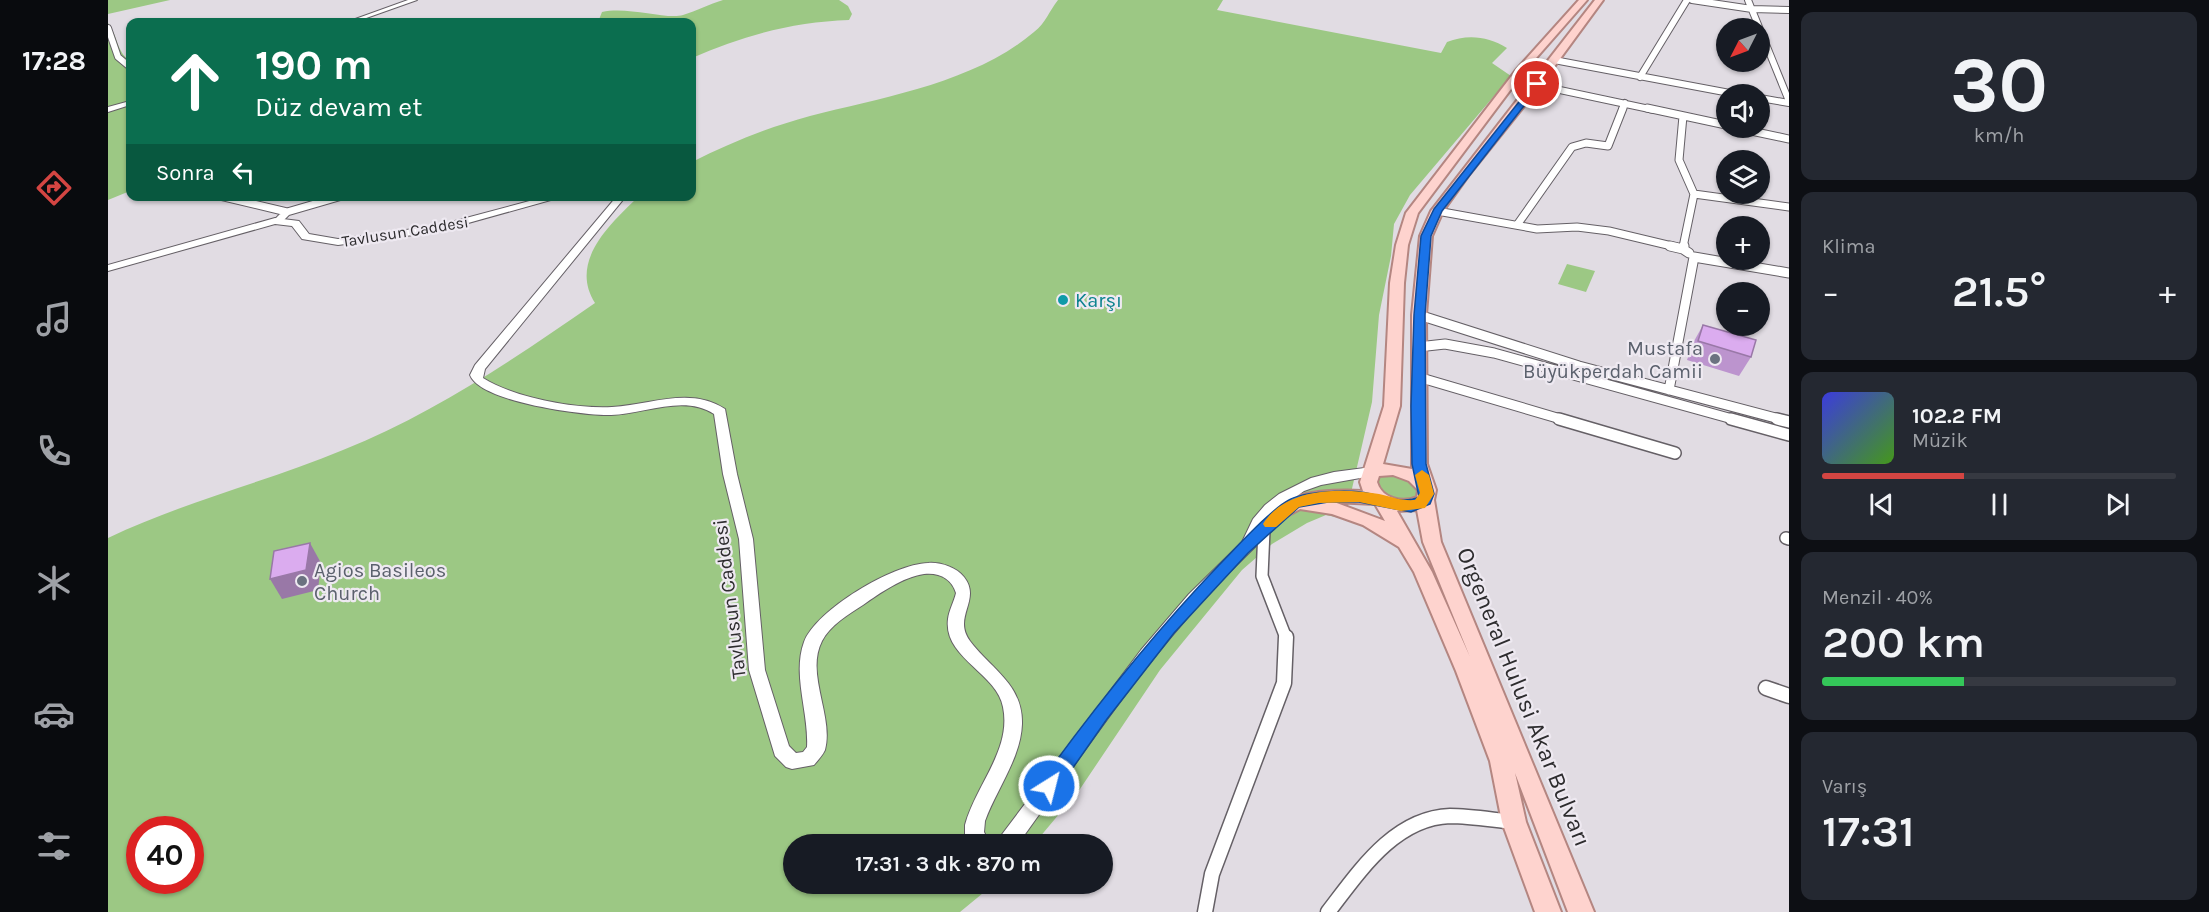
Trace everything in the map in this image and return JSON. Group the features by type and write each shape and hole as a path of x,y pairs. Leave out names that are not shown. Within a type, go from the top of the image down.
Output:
{"main road":[{"path":"1548,912 1514,822 1501,761 1450,633 1411,548 1381,500 1369,487 1368,481 1392,406 1397,284 1402,245 1412,213 1513,80 1583,0"},
{"name":"Orgeneral Hulusi Akar Bulvarı","path":"1581,912 1432,542 1419,464 1418,347 1426,236 1437,211 1537,84 1599,0"},
{"path":"1283,512 1295,503 1319,498 1381,500 1411,507 1425,493 1404,472 1387,469 1372,472"},
{"path":"1283,512 1314,506 1347,513 1382,528 1411,548"}],"street":[{"path":"362,18 414,0"},
{"path":"1640,77 1688,0"},
{"path":"1692,0 1752,9 1789,10"},
{"path":"1749,0 1789,102 1770,99"},
{"path":"108,28 118,57 126,64"},
{"path":"1554,60 1716,91"},
{"path":"1513,80 1716,123"},
{"path":"1517,225 1572,147 1586,143 1608,146 1625,103"},
{"path":"108,110 126,104"},
{"path":"1683,116 1679,160 1694,194 1683,249"},
{"path":"1770,135 1789,139"},
{"path":"1694,194 1789,207"},
{"path":"235,201 286,218"},
{"path":"108,268 286,218 329,201"},
{"name":"Tavlusun Caddesi","path":"286,218 311,239 338,242 436,229 542,201"},
{"name":"Tavlusun Caddesi","path":"618,201 479,368 476,375 478,380 505,394 582,410 625,410 688,402 708,404 720,412 730,474 746,539 757,670 781,750 792,761 808,759 816,749 809,654 822,625 837,613 904,575 922,568 941,570 957,578 964,593 956,620 959,637 1003,686 1009,697 1013,721 1005,751 975,822 974,834"},
{"path":"1437,211 1537,229 1593,229 1640,237 1683,249 1694,257 1789,273"},
{"path":"1669,390 1694,257"},
{"path":"1419,315 1505,345 1789,422"},
{"path":"1418,347 1445,344 1494,353 1789,435"},
{"path":"1418,377 1675,453"},
{"path":"1243,550 1262,515 1282,496 1311,482 1340,473 1372,472"},
{"path":"1014,834 1141,662 1188,606 1283,512"},
{"path":"1204,912 1212,874 1284,683 1286,634 1262,576 1261,551 1264,530"},
{"path":"1766,687 1789,696"},
{"path":"1328,912 1389,838 1406,829 1440,817 1514,822"}],"green space":[{"path":"108,0 170,0 108,14"},
{"path":"723,0 839,0 848,6 852,14 849,20 789,27 750,36 696,56 696,18 600,18 602,12 612,11 667,16 688,13"},
{"path":"1058,0 1223,0 1217,10 1441,53 1447,42 1455,39 1470,37 1485,39 1507,48 1492,63 1511,76 1410,195 1394,224 1391,256 1379,315 1372,402 1345,519 1326,515 1307,523 1272,544 1242,570 1160,670 1080,789 1042,834 783,834 783,894 982,894 960,912 108,912 108,538 136,525 343,450 410,419 473,384 595,303 588,288 587,273 596,245 605,232 634,201 696,201 696,160 780,125 898,95 956,76 984,64 1042,25"},
{"path":"108,23 126,58 126,193 108,200"},
{"path":"1567,264 1595,271 1586,292 1558,284"},
{"path":"1402,474 1419,487 1418,497 1408,502 1385,498 1372,479 1375,475"}],"building":[{"path":"1703,325 1716,329 1716,336 1742,336 1756,340 1751,357 1698,341"},
{"path":"310,543 306,570 270,579 274,551"}],"slow traffic":[{"path":"1270,524 1295,503 1319,498 1359,497 1411,507 1420,504 1427,497 1422,475"}],"place":[{"name":"Karşı","path":"1063,300"},
{"name":"Mustafa Büyükperdah Camii","path":"1715,359"},
{"name":"Agios Basileos Church","path":"302,581"}],"route":[{"path":"1049,786 1101,714 1168,629 1208,584 1283,512 1295,503 1328,497 1359,497 1411,507 1425,500 1427,490 1419,464 1418,347 1426,236 1437,211 1464,174 1537,84"}]}
